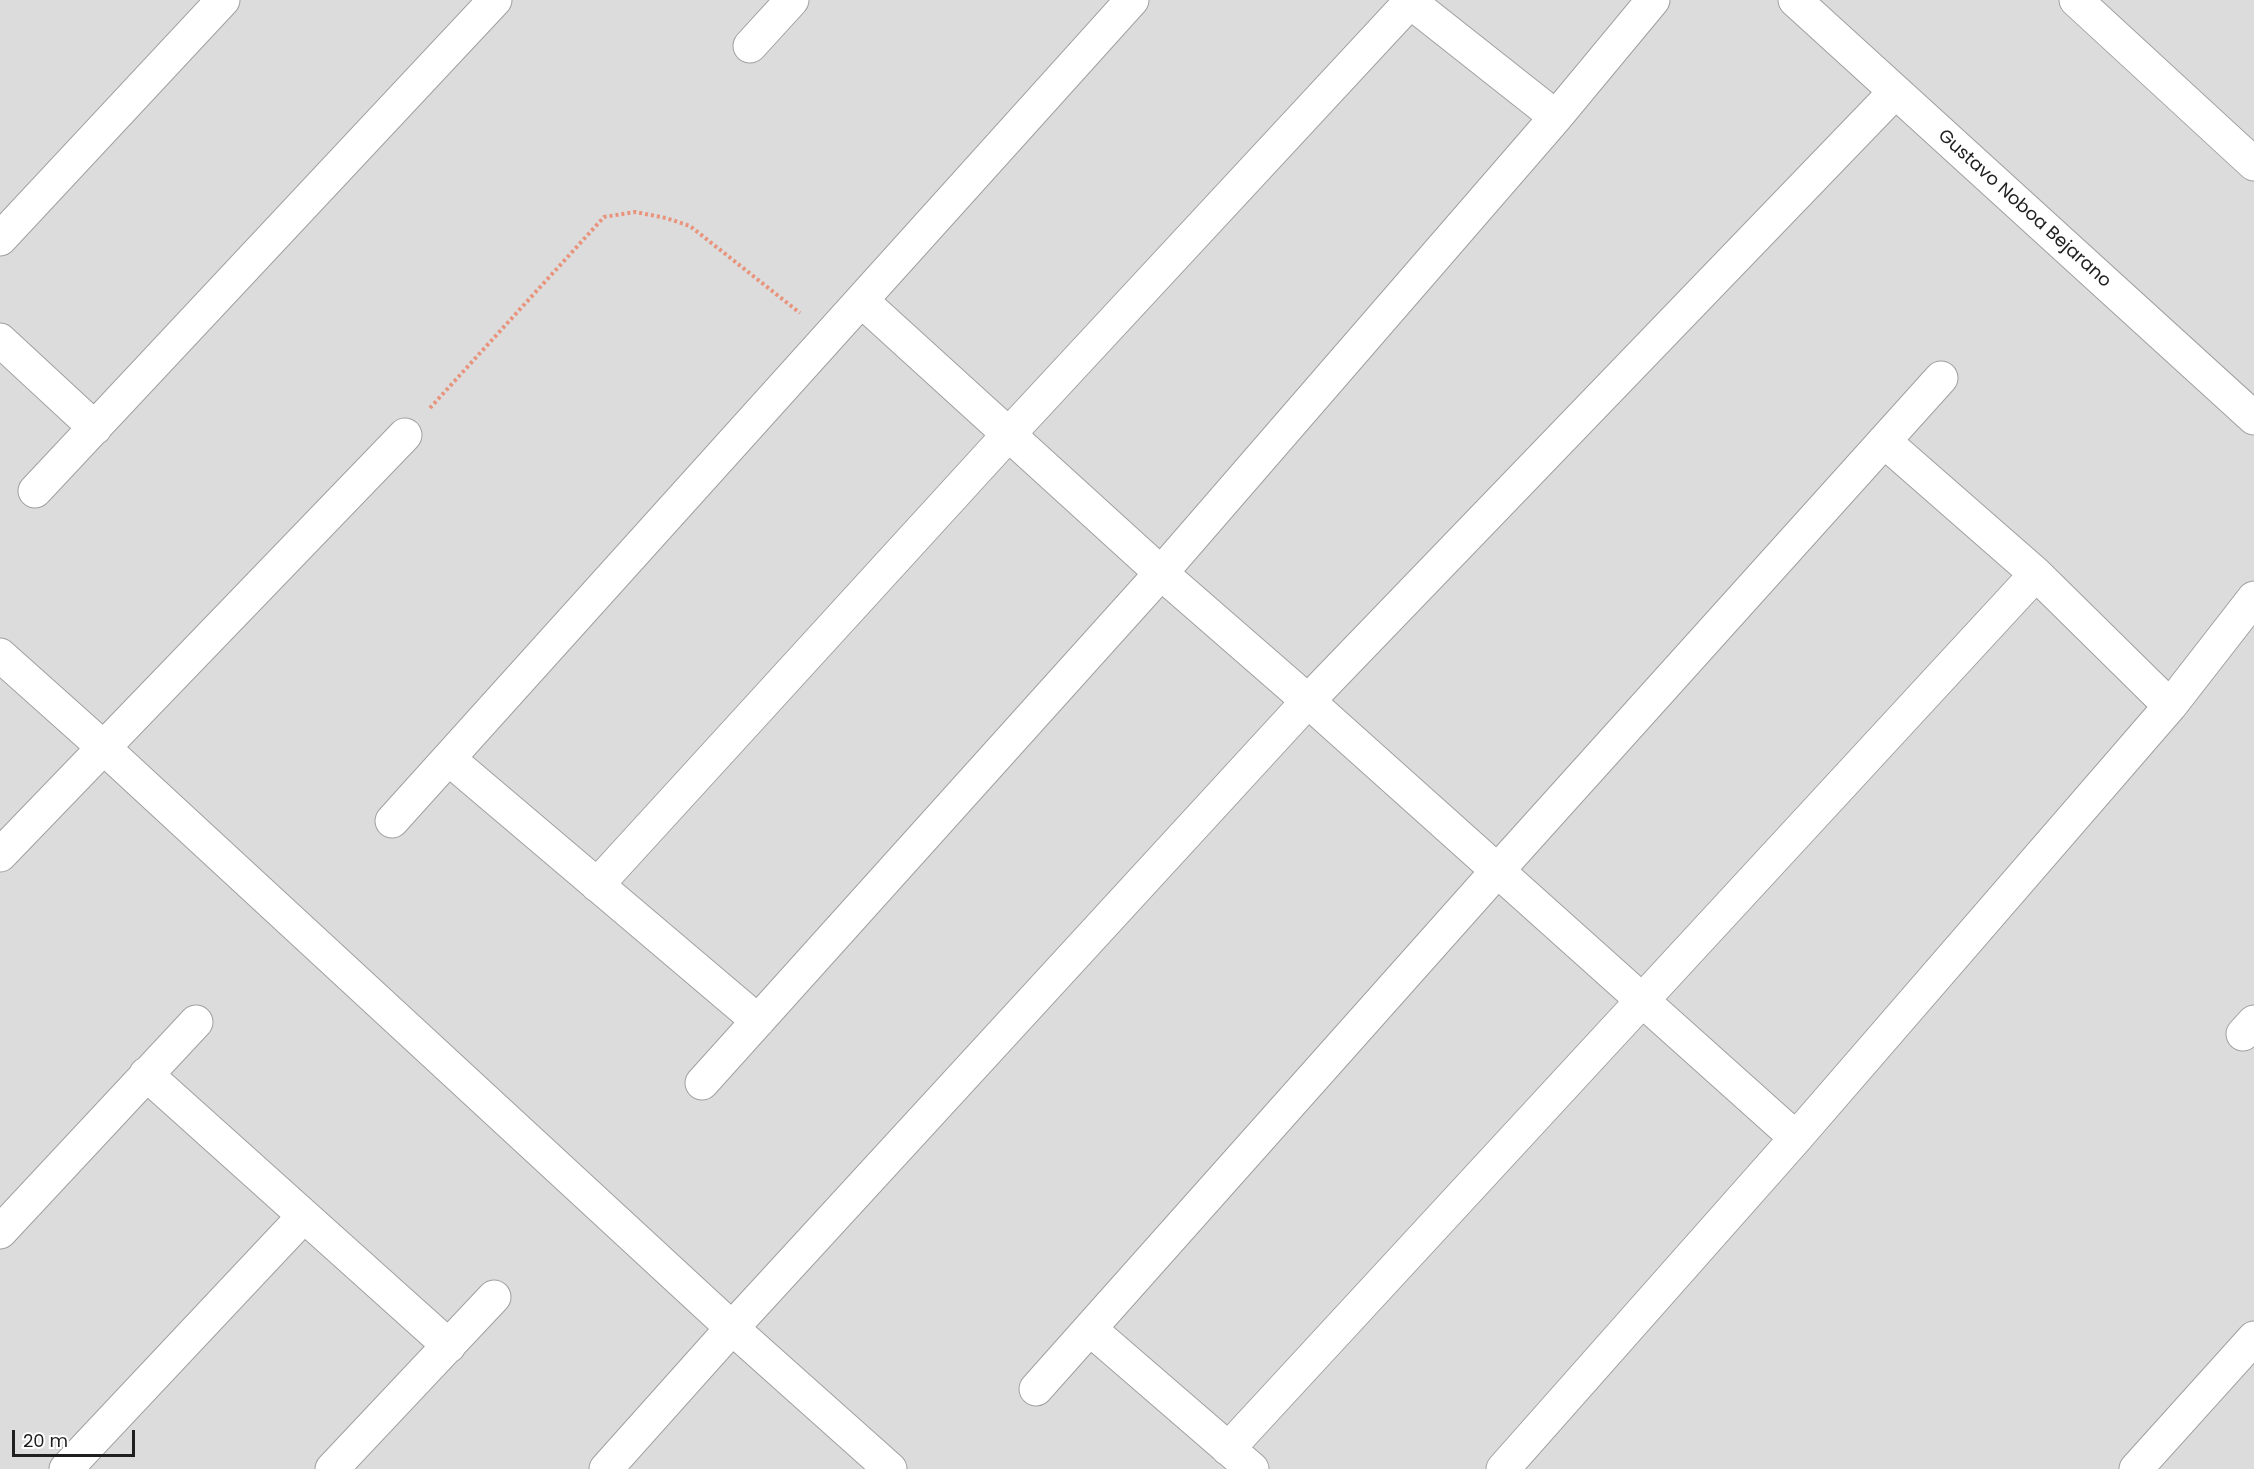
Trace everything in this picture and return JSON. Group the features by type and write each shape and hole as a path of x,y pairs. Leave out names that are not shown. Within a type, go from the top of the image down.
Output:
{"street":[{"path":"0,239 223,0"},
{"path":"35,491 495,0"},
{"path":"750,46 792,0"},
{"path":"392,821 1132,0"},
{"path":"702,1083 1161,573 1556,117 1653,0"},
{"name":"Gustavo Noboa Bejarano","path":"1795,0 2254,418"},
{"path":"2076,0 2254,164"},
{"path":"597,885 1409,1 1556,117"},
{"path":"606,1469 732,1328 1308,701 1895,92"},
{"path":"862,301 1161,573 1498,870 1796,1138"},
{"path":"0,340 95,428"},
{"path":"1036,1389 1498,870 1941,378"},
{"path":"0,855 405,435"},
{"path":"1884,441 2036,574 2170,706"},
{"path":"1090,1329 1240,1459 1642,999 2036,574"},
{"path":"1503,1469 1796,1138 2170,706 2254,598"},
{"path":"0,655 104,748 732,1328 890,1469"},
{"path":"449,759 758,1021"},
{"path":"0,1232 196,1022"},
{"path":"146,1074 449,1346"},
{"path":"66,1469 304,1216"},
{"path":"332,1469 494,1297"},
{"path":"2143,1467 2254,1338"}],"path":[{"path":"405,435 604,217 635,212 666,218 690,226 829,336"}],"shaded area":[{"path":"0,0 2254,0 2254,1469 0,1469"}]}
